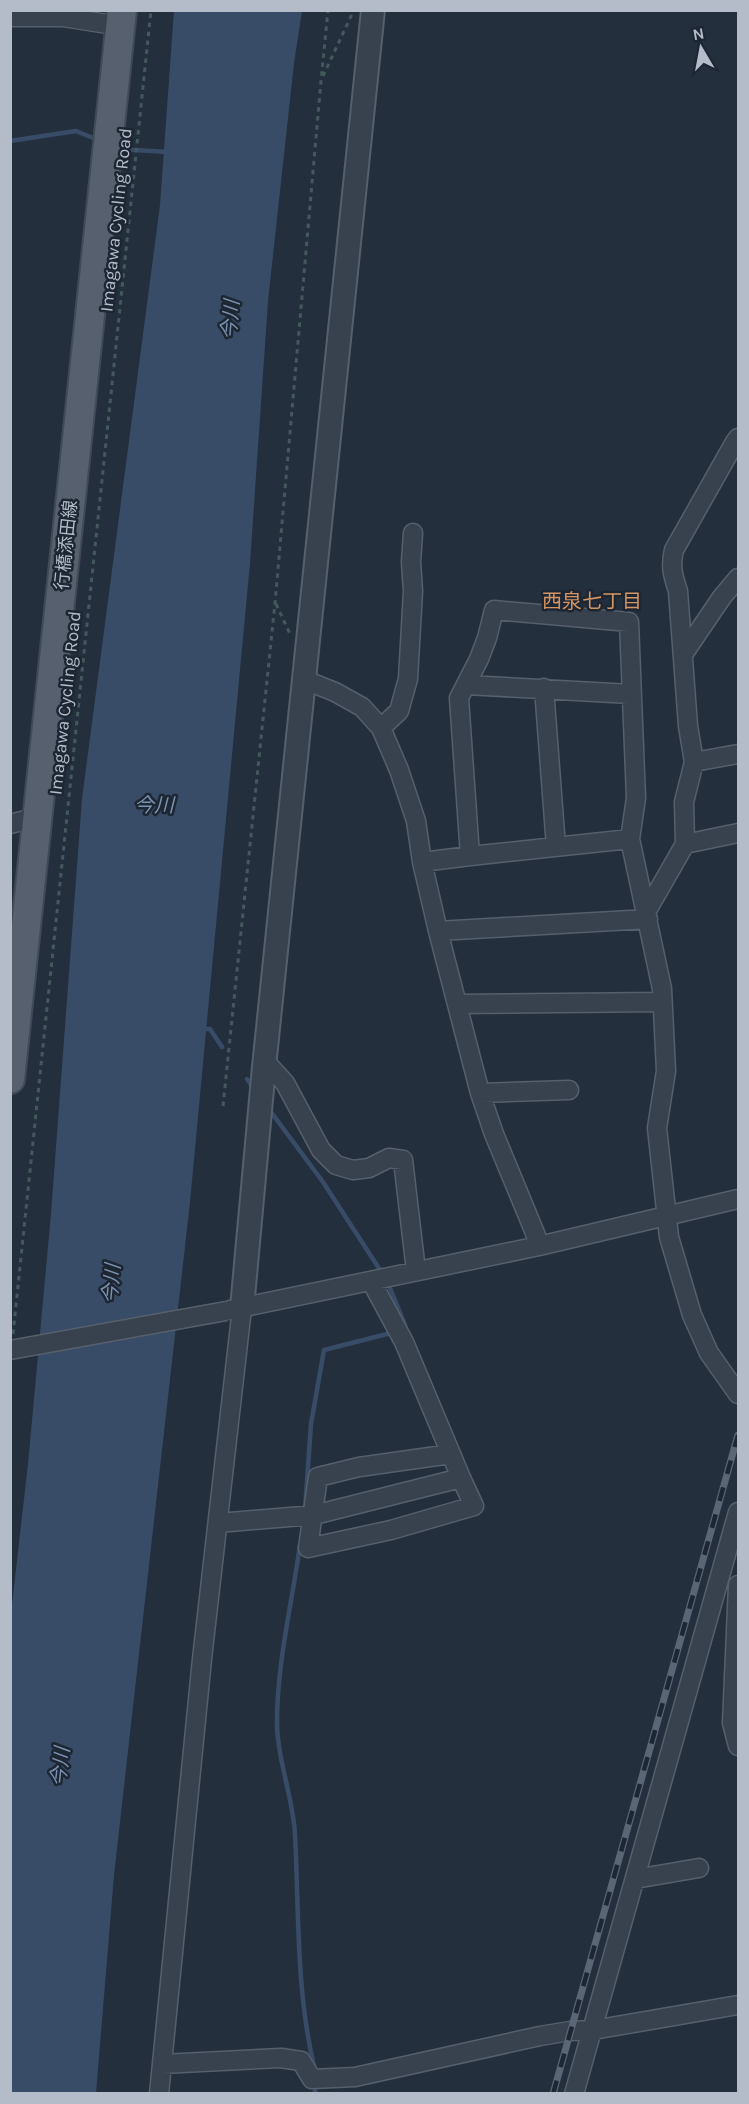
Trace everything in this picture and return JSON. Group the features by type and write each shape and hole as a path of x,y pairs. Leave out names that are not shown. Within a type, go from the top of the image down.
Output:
{"main road":[{"name":"行橋添田線","path":"10,1079 24,821 108,145 121,18"}],"street":[{"path":"159,2094 218,1523 234,1309 259,1115 372,10"},
{"path":"10,17 121,18"},
{"path":"684,653 678,591 671,561 674,550 738,438"},
{"path":"381,728 399,711 408,679 413,591 411,562 413,533"},
{"path":"647,915 685,844 684,802 694,762 682,659 722,597 738,578"},
{"path":"470,855 459,698 487,638 494,610 629,621 636,798 630,839 647,915 662,1002 666,1071 657,1128 669,1237 692,1315 709,1353 738,1394"},
{"path":"305,680 362,706 381,728 413,808 422,862 438,931 480,1093 539,1246"},
{"path":"466,685 631,694"},
{"path":"544,688 556,847"},
{"path":"694,762 738,754"},
{"path":"685,844 738,833"},
{"path":"422,862 630,839"},
{"path":"438,931 647,915"},
{"path":"458,1004 662,1002"},
{"path":"264,1064 285,1083 321,1150 336,1165 352,1170 369,1168 389,1158 403,1160 416,1271"},
{"path":"480,1093 569,1090"},
{"path":"12,1345 234,1309 539,1246 666,1214 738,1199"},
{"path":"373,1280 404,1342 474,1506 391,1530 308,1548 318,1477 359,1467 451,1454"},
{"path":"218,1523 314,1515 461,1478"},
{"path":"574,2094 738,1512"},
{"path":"738,1586 732,1723 738,1746"},
{"path":"635,1879 699,1868"},
{"path":"162,2064 281,2058 301,2061 312,2079 355,2077 540,2036 592,2030 738,2005"}],"path":[{"name":"Imagawa Cycling Road","path":"12,1345 150,10"},
{"path":"224,1106 275,603 328,10"},
{"path":"321,81 353,10"}],"water":[{"name":"今川","path":"174,11 302,11 294,63 268,301 250,563 190,1202 114,1875 96,2093 11,2094 11,1613 28,1464 51,1214 82,799 160,205"}],"waterway":[{"path":"10,141 76,131 98,140"},
{"path":"117,149 168,152"},
{"path":"201,1029 210,1029 222,1047"},
{"path":"247,1079 254,1089"},
{"path":"268,1108 323,1182 382,1273"},
{"path":"388,1283 405,1325"},
{"path":"305,1509 311,1424 324,1350 391,1333"},
{"path":"300,1545 282,1655 277,1722 280,1750 294,1820 301,1980 314,2066"}],"railway":[{"path":"553,2094 738,1435"}],"district":[{"name":"西泉七丁目","path":"592,601"}]}
